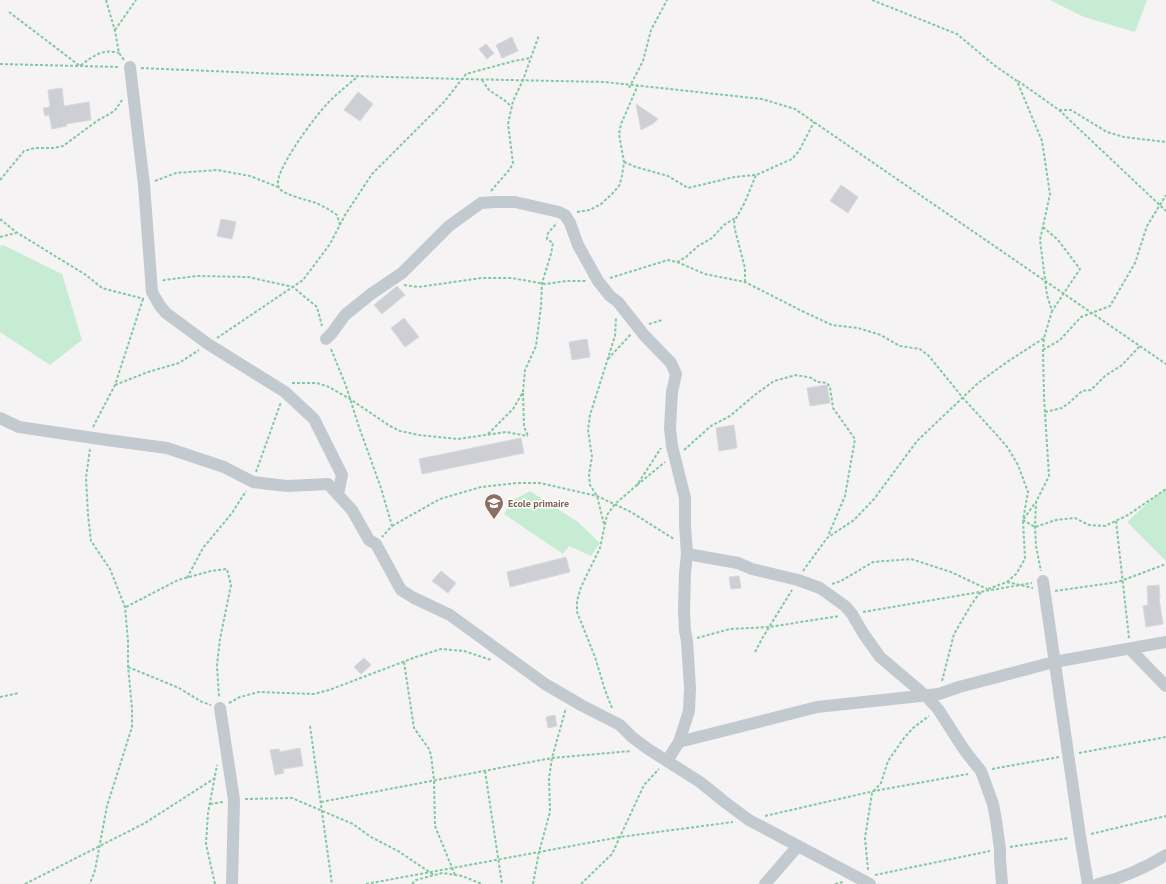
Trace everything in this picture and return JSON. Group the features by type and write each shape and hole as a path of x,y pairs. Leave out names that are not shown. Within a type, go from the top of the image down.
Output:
{"street":[{"path":"130,67 144,185 147,295 166,313 208,344 285,392 314,419 342,474 338,494"},
{"path":"326,339 345,315 371,294 402,273 449,226 481,203 515,202 565,214 578,245 598,281 610,296 618,302 644,335 671,363 676,374 672,392 670,428 672,446 685,498 687,554 684,611 690,688 689,711 679,742 667,761"},
{"path":"0,418 19,427 167,448 224,467 252,482 287,486 328,484 352,510 369,540 376,544 402,590 414,598 450,616 545,684 620,725 632,737 648,749 700,782 749,820 870,884"},
{"path":"687,554 738,563 752,569 798,580 820,588 845,606 880,656 926,696 938,709 981,771 993,804 996,820 1000,849 1002,884"},
{"path":"1043,585 1088,884"},
{"path":"679,742 817,707 939,694 959,686 1054,662 1166,642"},
{"path":"1130,649 1166,686"},
{"path":"220,708 234,800 232,884"},
{"path":"765,884 798,846"},
{"path":"1098,884 1114,880 1152,864 1166,855"}],"path":[{"path":"106,0 115,30 119,53 130,67"},
{"path":"115,30 136,0"},
{"path":"629,88 643,61 651,30 667,0"},
{"path":"872,0 957,34 994,65 1059,110 1166,211"},
{"path":"9,12 80,66"},
{"path":"481,203 510,169 513,163 508,124 513,101 523,80 539,35"},
{"path":"80,66 98,54 112,51 119,53"},
{"path":"115,385 148,372 179,363 303,280 330,244 372,174 444,102 466,74 531,58"},
{"path":"0,64 130,67 252,73 462,80 605,82 762,98 795,109 1166,364"},
{"path":"279,187 278,182 286,161 305,130 327,104 358,76"},
{"path":"482,80 488,90 512,107"},
{"path":"1017,81 1042,141 1050,194 1040,240 1047,295 1052,311"},
{"path":"0,180 24,151 35,148 53,148 63,146 112,113 132,84"},
{"path":"291,383 317,383 329,387 350,399 390,426 400,431 419,436 458,439 506,432 528,436 524,427 523,392 525,370 536,346 542,306 542,283 552,254 553,243 547,238 548,233 565,214 590,210 601,204 619,186 624,162 619,134 621,124 638,85"},
{"path":"1059,110 1071,110 1107,132 1124,137 1166,142"},
{"path":"624,162 668,176 688,188 734,177 756,175 792,159 799,151 814,122"},
{"path":"144,185 176,173 217,170 250,176 279,187 285,192 330,210 337,215 340,226"},
{"path":"745,282 745,268 734,222 745,202 756,175"},
{"path":"1044,350 1060,340 1081,317 1110,306 1135,264 1147,226 1166,195"},
{"path":"677,262 686,257 698,246 712,238 724,225 737,217"},
{"path":"0,219 16,232 86,275 102,288 147,295 160,306"},
{"path":"1043,227 1058,240 1080,270 1052,311 1044,338 1045,412 1049,476 1036,502 1035,527 1036,546 1043,585 1049,591 1059,591 1122,580 1166,564"},
{"path":"0,237 16,232"},
{"path":"392,281 418,287 482,278 512,278 542,283 598,281 668,260 677,262 705,274 745,282 832,325 858,328 881,335 900,346 920,349 929,356 963,398 1008,448 1018,465 1028,492 1023,520 1035,527 1056,520 1075,518 1089,525 1105,526 1128,515 1166,489"},
{"path":"90,884 95,870 107,806 132,727 132,708 125,608 110,569 91,541 86,478 93,428 115,385 147,295 164,280 197,276 248,277 293,287 317,307 326,339 346,386 381,488 392,526"},
{"path":"604,525 597,496 590,485 589,474 592,457 588,430 590,415 614,336 618,302"},
{"path":"827,538 854,520 874,499 917,441 978,383 1044,338"},
{"path":"1045,412 1062,408 1082,391 1091,390 1105,376 1122,365 1140,346"},
{"path":"620,725 608,701 594,657 577,612 577,601 581,587 600,548 607,515 616,504 661,464 687,448 711,426 730,416 774,381 796,375 812,378 817,382 827,383 830,387 834,408 855,439 845,496 827,538 805,568 755,652"},
{"path":"488,434 513,409 523,392"},
{"path":"637,485 662,446"},
{"path":"376,544 392,526 440,500 480,487 516,483 540,483 597,496 632,512 674,539"},
{"path":"1116,521 1130,649"},
{"path":"820,588 841,580 873,562 911,559 951,572 987,589"},
{"path":"125,608 178,580 211,571 227,569 231,585 220,639 217,665 220,708"},
{"path":"1007,582 1028,588 1043,585"},
{"path":"687,641 730,629 769,627 1018,585 1043,585"},
{"path":"128,666 179,688 202,702 220,708 240,697 258,692 314,694 329,690 441,649 464,651 493,660"},
{"path":"404,662 414,728 429,749 431,755 434,780 435,826 455,875"},
{"path":"0,697 19,693"},
{"path":"532,884 550,812 549,778 552,758 569,698"},
{"path":"310,726 332,884"},
{"path":"366,884 620,837 749,820 874,791 1166,737"},
{"path":"321,802 552,758 648,749"},
{"path":"581,884 612,854 644,786 667,761"},
{"path":"215,884 206,844 208,813 217,762"},
{"path":"485,771 502,884"},
{"path":"25,884 145,823 215,778"},
{"path":"210,804 243,799 292,798 354,824 371,837 434,875"},
{"path":"412,884 416,880 442,873 462,876 482,884"}],"green space":[{"path":"1050,0 1147,0 1135,32 1084,17"},
{"path":"3,245 62,274 82,340 50,365 0,332 0,246"},
{"path":"1166,489 1166,561 1127,522"},
{"path":"530,491 578,522 600,543 591,556 569,546 563,554 504,514 512,501"}],"building":[{"path":"512,37 518,51 502,58 496,45"},
{"path":"486,44 494,53 487,59 479,49"},
{"path":"62,88 64,106 89,102 91,120 66,124 67,126 52,129 49,115 45,116 43,108 50,107 48,90"},
{"path":"358,92 373,104 360,121 344,110"},
{"path":"636,104 658,119 641,130"},
{"path":"841,185 858,197 848,213 830,201"},
{"path":"221,219 236,222 232,239 217,236"},
{"path":"397,286 405,295 382,314 374,305"},
{"path":"404,318 419,337 405,347 391,328"},
{"path":"587,339 590,357 572,360 569,342"},
{"path":"827,385 830,403 810,406 807,388"},
{"path":"734,425 737,448 719,451 716,428"},
{"path":"521,438 524,453 422,474 419,459"},
{"path":"566,557 570,572 510,587 507,572"},
{"path":"441,571 456,583 448,593 432,581"},
{"path":"739,576 741,588 731,589 729,577"},
{"path":"1159,585 1159,598 1163,624 1146,627 1143,606 1148,605 1147,586"},
{"path":"364,658 371,665 361,674 354,667"},
{"path":"555,715 557,726 548,728 546,717"},
{"path":"300,748 303,766 283,769 284,773 275,775 270,750 279,749 280,752"}],"place":[{"name":"Ecole primaire","path":"494,520"}]}
